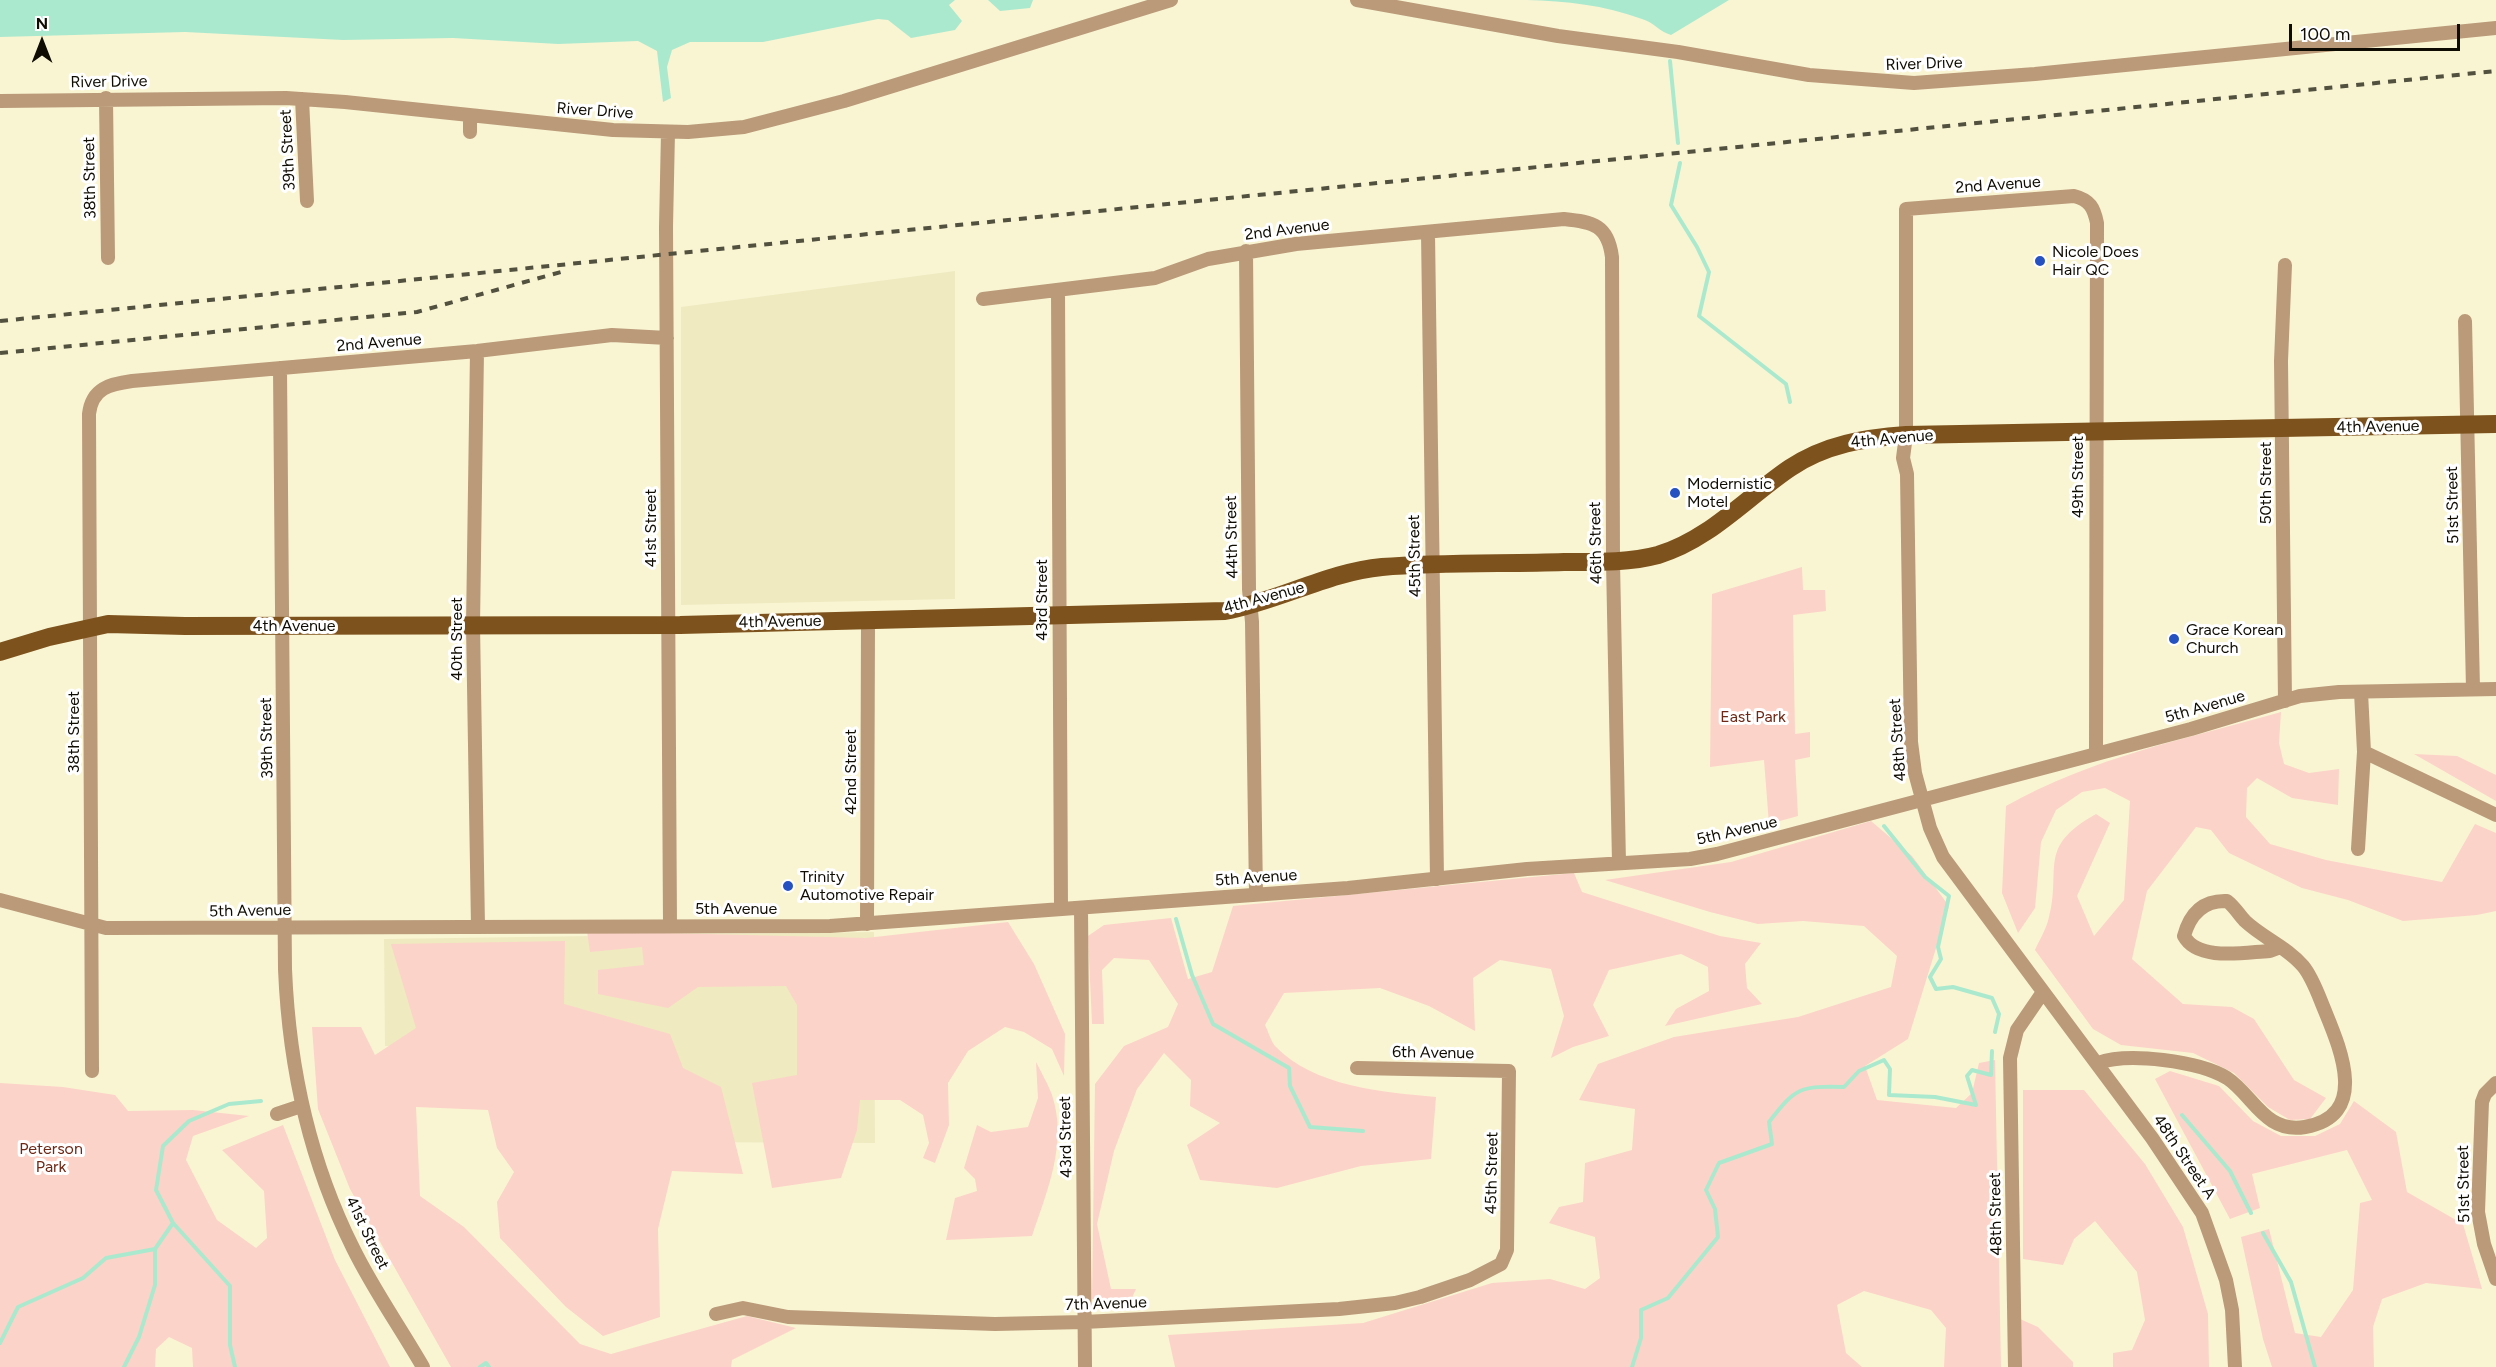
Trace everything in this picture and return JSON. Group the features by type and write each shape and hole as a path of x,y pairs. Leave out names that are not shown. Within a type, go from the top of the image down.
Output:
{"main road":[{"name":"4th Avenue","path":"0,652 49,637 108,624 667,625 1226,611 1367,569 1432,565 1613,562 1660,554 1692,540 1791,468 1825,450 1855,440 1906,435 2496,424"}],"street":[{"name":"River Drive","path":"0,101 106,98 302,99 602,129 668,132 744,127 844,101 1171,0"},
{"name":"River Drive","path":"1357,0 1558,36 1809,75 1914,83 2029,74 2496,28"},
{"name":"38th Street","path":"106,98 108,258"},
{"name":"39th Street","path":"302,99 307,201"},
{"path":"470,115 470,132"},
{"name":"41st Street","path":"668,132 667,625 670,925"},
{"name":"2nd Avenue","path":"1906,209 2062,196 2084,199 2091,204"},
{"name":"49th Street","path":"2091,204 2097,223 2096,752"},
{"name":"48th Street","path":"1906,209 1906,435 1903,451 1907,474 1911,742 1921,799 1943,857 2043,992 2017,1030 2010,1058 2015,1367"},
{"name":"2nd Avenue","path":"983,299 1155,278 1208,259 1296,243 1428,233 1564,219 1599,227"},
{"name":"46th Street","path":"1599,227 1610,241 1612,257 1613,562 1619,863"},
{"name":"45th Street","path":"1428,233 1437,879"},
{"name":"44th Street","path":"1246,251 1257,894"},
{"name":"50th Street","path":"2284,701 2282,429 2285,265"},
{"name":"43rd Street","path":"1058,290 1061,909"},
{"name":"51st Street","path":"2465,321 2473,689"},
{"name":"2nd Avenue","path":"96,394 106,386 117,383 477,351 612,334 667,339"},
{"name":"40th Street","path":"477,351 473,626 478,927"},
{"name":"39th Street","path":"280,368 286,1001 291,1051 301,1106"},
{"name":"38th Street","path":"92,1071 89,414 96,394"},
{"name":"42nd Street","path":"867,924 868,620"},
{"name":"5th Avenue","path":"0,900 106,928 867,924 1690,859 1717,854 2096,752 2191,729 2317,693 2496,689"},
{"path":"2358,849 2364,752 2361,692"},
{"path":"2364,752 2496,815"},
{"path":"2098,1063 2106,1060 2140,1059 2187,1064 2226,1078 2271,1121 2282,1125 2306,1127 2331,1117 2343,1096 2346,1082 2342,1053 2305,968 2246,922 2227,902 2210,902 2200,907 2186,927 2184,936 2188,943 2208,952 2270,951 2278,948"},
{"name":"43rd Street","path":"1081,908 1085,1367"},
{"name":"48th Street A","path":"2043,992 2098,1063 2184,1182 2202,1213 2226,1280 2232,1310 2235,1367"},
{"name":"6th Avenue","path":"1357,1068 1509,1071"},
{"name":"45th Street","path":"1493,1269 1505,1259 1507,1250 1509,1071"},
{"name":"51st Street","path":"2493,1085 2485,1094 2481,1112 2478,1212 2484,1244 2495,1272"},
{"name":"41st Street","path":"301,1106 317,1164 353,1249 423,1367"},
{"path":"277,1114 301,1106"},
{"name":"7th Avenue","path":"716,1314 743,1308 764,1314 827,1319 995,1324 1084,1322 1339,1309 1395,1303 1420,1297 1493,1269"}],"shaded area":[{"path":"0,0 955,0 949,5 962,21 955,30 911,38 888,20 878,19 763,42 690,42 672,50 667,67 671,98 663,102 657,51 638,41 558,44 453,38 343,40 185,32 0,37"},
{"path":"988,0 1033,0 1030,8 1000,11"},
{"path":"1526,0 1729,0 1671,35 1646,20 1613,10 1570,3"},
{"path":"955,271 955,599 681,605 681,307"},
{"path":"874,932 875,1143 673,1142 674,1048 385,1046 384,939"}],"green space":[{"name":"East Park","path":"1802,567 1803,590 1825,590 1826,611 1793,615 1795,734 1810,732 1810,757 1795,760 1798,816 1769,824 1764,760 1710,767 1712,594"},
{"path":"2281,712 2279,743 2284,764 2309,773 2339,769 2338,805 2292,798 2257,778 2247,788 2246,817 2270,844 2326,860 2442,882 2475,824 2496,833 2496,911 2477,915 2403,921 2348,900 2302,888 2229,853 2211,830 2196,827 2147,891 2132,959 2183,1004 2232,1007 2254,1019 2294,1080 2326,1098 2310,1119 2290,1120 2268,1107 2234,1073 2193,1053 2121,1045 2093,1029 2035,950 2048,921 2058,849 2077,826 2096,814 2110,823 2077,896 2094,936 2124,900 2130,801 2105,788 2082,792 2056,810 2041,842 2035,908 2018,933 2002,893 2006,806 2072,774 2106,762"},
{"path":"2414,754 2457,756 2496,775 2496,801"},
{"path":"1871,821 1912,856 1949,906 1908,1039 1865,1066 1877,1100 1956,1108 1972,1093 1979,1063 1995,1060 2001,1367 1944,1367 1946,1328 1931,1310 1864,1291 1837,1305 1846,1353 1862,1367 1175,1367 1168,1335 1363,1323 1492,1283 1550,1279 1585,1289 1600,1278 1595,1237 1549,1223 1559,1207 1583,1202 1585,1163 1632,1150 1635,1109 1579,1100 1598,1064 1674,1037 1798,1017 1891,987 1897,956 1864,926 1803,921 1758,924 1605,880 1731,862"},
{"path":"1574,873 1582,892 1720,936 1761,943 1745,964 1747,988 1762,1004 1665,1026 1676,1009 1709,991 1708,967 1681,954 1609,970 1593,1005 1609,1036 1573,1047 1551,1058 1564,1016 1551,969 1500,960 1473,978 1475,1031 1429,1006 1380,988 1284,993 1265,1025 1275,1046 1291,1060 1309,1071 1350,1085 1394,1093 1436,1097 1431,1159 1361,1166 1277,1188 1200,1180 1187,1145 1220,1123 1190,1106 1191,1080 1164,1053 1137,1089 1114,1151 1097,1224 1111,1289 1136,1289 1129,1304 1092,1299 1095,1084 1124,1046 1168,1027 1178,1004 1149,960 1114,958 1102,970 1104,1024 1092,1024 1088,936 1104,925 1171,918 1188,979 1212,972 1233,906"},
{"path":"1008,922 1034,964 1065,1034 1064,1076 1052,1049 1024,1032 1005,1027 968,1051 948,1083 949,1125 935,1163 923,1158 929,1143 923,1115 900,1100 860,1100 857,1130 841,1178 772,1188 752,1083 797,1075 797,1005 786,986 698,987 668,1008 598,994 598,970 644,965 642,947 590,952 587,931 866,938"},
{"path":"565,941 564,1004 670,1034 683,1068 721,1087 743,1174 672,1171 658,1229 660,1317 603,1336 566,1307 500,1238 497,1202 514,1172 497,1148 488,1110 416,1107 420,1196 464,1227 580,1344 611,1354 747,1316 796,1328 732,1360 731,1367 451,1367 350,1189 318,1109 312,1027 361,1027 375,1055 416,1028 391,944"},
{"path":"1036,1062 1052,1095 1058,1131 1054,1167 1032,1236 946,1240 955,1198 977,1191 975,1179 964,1168 977,1125 991,1132 1028,1127 1038,1098"},
{"path":"2170,1071 2219,1086 2253,1121 2281,1136 2315,1136 2340,1124 2354,1101 2396,1132 2407,1192 2463,1224 2482,1289 2426,1283 2382,1299 2373,1327 2374,1367 2272,1367 2263,1339 2241,1237 2269,1229 2295,1333 2321,1337 2353,1290 2360,1203 2372,1200 2347,1150 2252,1174 2260,1208 2230,1219 2155,1079"},
{"name":"Peterson Park","path":"0,1083 63,1087 115,1095 128,1111 193,1110 249,1116 193,1136 186,1160 217,1220 256,1248 267,1238 264,1191 222,1150 283,1125 335,1260 390,1367 193,1367 192,1348 169,1337 156,1349 155,1367 0,1367"},
{"path":"2023,1090 2084,1090 2145,1164 2183,1227 2208,1314 2209,1367 2113,1367 2113,1353 2132,1350 2145,1320 2137,1272 2095,1221 2074,1239 2063,1265 2023,1259"},
{"path":"2020,1319 2038,1327 2073,1362 2073,1367 2021,1367"}],"waterway":[{"path":"1670,61 1678,143"},
{"path":"1680,163 1671,205 1697,247 1709,272 1699,316 1786,384 1790,402"},
{"path":"1884,826 1925,877 1949,896 1938,947 1941,959 1930,977 1936,989 1953,987 1992,998 1999,1014 1995,1032"},
{"path":"1176,919 1192,975 1213,1024 1289,1068 1290,1086 1310,1127 1363,1131"},
{"path":"1632,1367 1641,1338 1641,1310 1668,1298 1718,1237 1715,1209 1706,1190 1719,1163 1772,1144 1769,1122 1793,1095 1808,1088 1844,1087 1859,1071 1884,1060 1890,1069 1889,1095 1935,1097 1976,1105 1967,1076 1972,1070 1991,1075 1992,1051"},
{"path":"235,1367 230,1345 230,1286 173,1223 156,1190 163,1146 189,1121 229,1104 261,1101"},
{"path":"2182,1115 2230,1171 2251,1213"},
{"path":"0,1343 18,1307 83,1278 106,1258 155,1249 173,1223"},
{"path":"2263,1233 2291,1282 2315,1367"},
{"path":"124,1367 139,1337 155,1285 155,1249"},
{"path":"480,1367 486,1363 489,1367"}],"railway":[{"path":"0,321 2496,71"},
{"path":"0,353 417,312 568,270"}],"place":[{"name":"Nicole Does Hair QC","path":"2040,261"},
{"name":"Modernistic Motel","path":"1675,493"},
{"name":"Grace Korean Church","path":"2174,639"},
{"name":"Trinity Automotive Repair","path":"788,886"}]}
